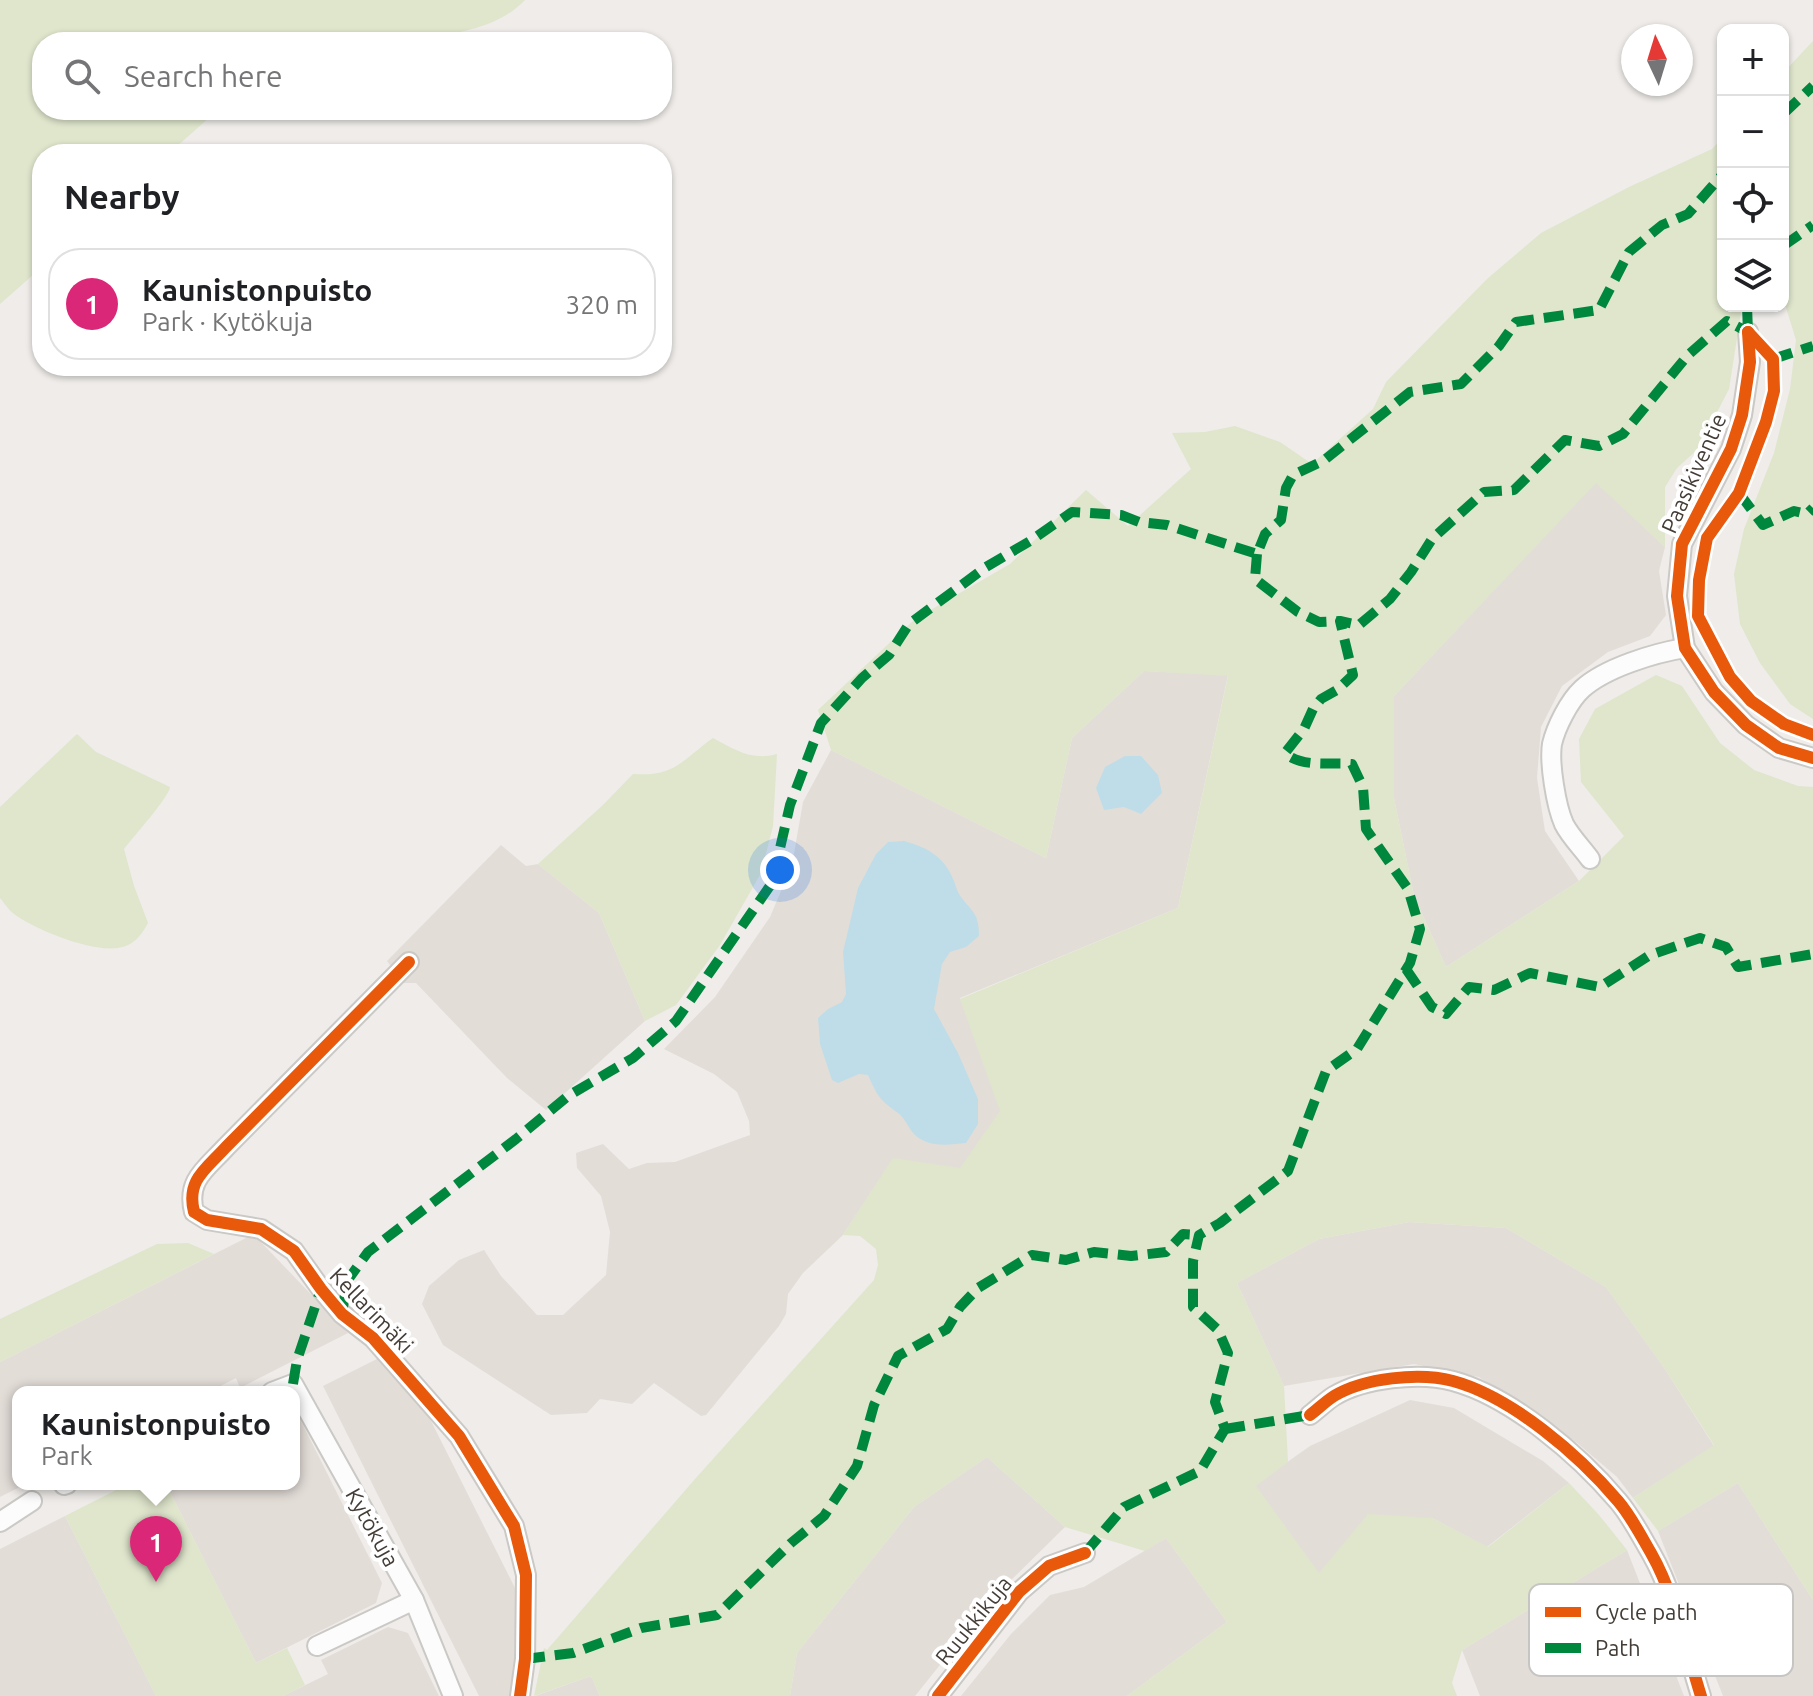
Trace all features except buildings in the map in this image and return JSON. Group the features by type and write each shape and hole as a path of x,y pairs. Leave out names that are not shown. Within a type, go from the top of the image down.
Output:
{"street":[{"name":"Paasikiventie","path":"1748,332 1750,362 1742,415 1731,449 1682,544 1677,596 1685,648 1714,692 1746,725 1779,748 1813,758"},
{"path":"1590,859 1564,824 1554,786 1552,745 1564,716 1581,690 1618,667 1660,652 1685,648"},
{"name":"Kellarimäki","path":"409,962 226,1147 197,1179 190,1194 194,1212 207,1220 261,1229 294,1251 335,1306 394,1361 459,1436 514,1526 526,1575 525,1659 520,1696"},
{"path":"1310,1415 1334,1396 1367,1382 1408,1378 1452,1381 1491,1398 1534,1423 1575,1457 1620,1503 1653,1556 1664,1584"},
{"name":"Kytökuja","path":"300,1396 414,1600 453,1696"},
{"path":"0,1522 32,1501"},
{"name":"Ruukkikuja","path":"938,1696 1019,1592 1049,1566 1085,1553"},
{"path":"317,1646 414,1600"},
{"path":"1695,1676 1701,1696"}],"shaded area":[{"path":"1596,482 1665,547 1659,571 1666,615 1650,636 1608,652 1562,686 1541,727 1537,778 1545,831 1579,881 1446,967 1414,896 1394,798 1394,696"},
{"path":"1144,671 1228,675 1178,908 960,998 1001,1111 960,1169 893,1159 843,1235 803,1273 788,1294 786,1314 779,1326 706,1415 701,1416 654,1383 632,1404 600,1399 587,1413 551,1415 443,1345 422,1304 429,1286 459,1260 484,1250 501,1276 537,1315 563,1315 606,1275 610,1232 601,1196 577,1168 576,1153 603,1144 629,1169 647,1163 675,1162 750,1135 749,1121 737,1092 714,1074 664,1049 715,997 770,917 792,865 803,802 831,750 1046,858 1072,738"},
{"path":"501,845 526,866 538,864 599,913 645,1021 546,1110 507,1078 416,983 403,983 387,961"},
{"path":"1409,1222 1506,1228 1606,1287 1663,1366 1714,1446 1633,1498 1617,1477 1576,1442 1479,1377 1414,1364 1284,1386 1237,1283 1319,1239"},
{"path":"248,1237 258,1239 348,1333 244,1386 239,1386 236,1378 221,1386 12,1386 14,1490 0,1497 0,1362"},
{"path":"385,1355 426,1411 516,1590 513,1696 479,1696 323,1386"},
{"path":"1410,1400 1454,1408 1543,1461 1569,1483 1487,1547 1432,1518 1319,1574 1255,1485 1310,1446"},
{"path":"300,1419 382,1583 376,1603 256,1663 169,1490 300,1490"},
{"path":"987,1457 1065,1527 997,1594 915,1696 790,1696 797,1653 914,1507"},
{"path":"1738,1483 1813,1600 1813,1696 1723,1696 1715,1676 1793,1676 1793,1584 1679,1584 1658,1531"},
{"path":"65,1516 156,1696 0,1696 0,1549"},
{"path":"1166,1538 1227,1622 1127,1696 961,1696 1011,1634 1050,1595 1084,1587"},
{"path":"1627,1550 1640,1584 1571,1584"},
{"path":"1529,1609 1529,1676 1676,1676 1684,1696 1480,1696 1462,1650"},
{"path":"388,1627 408,1633 439,1696 283,1696 328,1674 321,1660"},
{"path":"591,1676 600,1696 535,1696"}],"green space":[{"path":"0,0 525,0 500,19 461,32 32,32 32,120 207,120 179,144 32,144 32,276 0,304"},
{"path":"1813,41 1813,719 1790,704 1760,663 1740,624 1734,574 1744,529 1774,453 1790,389 1796,340 1787,312 1789,67"},
{"path":"1717,144 1717,312 1741,312 1729,389 1698,449 1677,468 1665,487 1665,547 1596,483 1394,696 1394,798 1414,896 1446,967 1579,881 1624,836 1581,782 1579,739 1595,709 1656,675 1682,686 1720,743 1754,770 1798,786 1813,787 1813,1600 1738,1483 1658,1531 1633,1498 1714,1445 1663,1366 1606,1287 1506,1228 1409,1222 1319,1239 1237,1283 1284,1386 1288,1462 1256,1486 1319,1573 1368,1514 1432,1518 1488,1547 1569,1483 1627,1550 1571,1584 1529,1584 1529,1609 1462,1650 1452,1683 1457,1696 1127,1696 1227,1622 1166,1538 1145,1551 1065,1527 987,1457 914,1507 797,1653 790,1696 600,1696 591,1676 534,1696 544,1648 547,1650 874,1280 878,1265 876,1249 860,1236 843,1235 893,1158 960,1168 1000,1111 960,999 1178,908 1228,676 1144,671 1072,738 1046,858 831,750 818,710 915,619 1010,564 1086,490 1128,526 1191,469 1172,433 1205,432 1235,426 1280,442 1312,464 1373,409 1386,382 1487,279 1541,233 1629,187 1712,149"},
{"path":"77,734 96,752 170,787 158,808 124,849 148,923 135,941 117,948 88,945 55,935 14,914 0,898 0,807"},
{"path":"713,738 752,755 777,754 773,826 761,873 720,945 676,1005 645,1021 599,913 538,864 633,774 659,773 677,766"},
{"path":"188,1243 214,1254 0,1362 0,1319 157,1244"},
{"path":"116,1490 169,1490 256,1663 287,1648 305,1685 283,1696 156,1696 65,1516"}],"water":[{"path":"1125,756 1141,756 1158,775 1162,793 1141,814 1124,807 1104,810 1096,788 1105,767"},
{"path":"904,841 920,846 945,864 978,922 979,936 966,947 950,952 942,964 934,1009 978,1099 978,1124 966,1143 938,1144 919,1138 880,1097 868,1075 859,1074 838,1083 832,1080 820,1044 818,1018 842,1002 846,994 843,952 858,888 876,854 888,842"}],"marked path":[{"path":"1789,108 1813,86"},
{"path":"342,1314 347,1281 368,1252 568,1096 633,1058 676,1021 772,883 790,805 821,723 862,678 889,655 909,624 986,567 1072,512 1121,515 1139,522 1167,525 1257,554 1265,534 1281,520 1286,488 1293,475 1323,461 1410,392 1461,384 1499,346 1516,322 1599,310 1629,252 1662,225 1688,214 1717,181"},
{"path":"1789,242 1813,225"},
{"path":"1747,312 1748,332"},
{"path":"1085,1553 1124,1507 1200,1471 1225,1429 1215,1402 1228,1353 1218,1330 1193,1307 1193,1261 1199,1235 1220,1223 1288,1171 1326,1071 1357,1049 1410,963 1420,929 1408,889 1366,829 1363,787 1352,764 1308,763 1285,753 1304,729 1321,699 1353,675 1340,621 1359,625 1390,599 1432,539 1484,492 1514,490 1565,440 1599,446 1623,434 1688,355 1727,321 1748,332"},
{"path":"1773,359 1813,346"},
{"path":"1739,493 1763,525 1794,511 1807,514 1813,508"},
{"path":"1257,554 1255,579 1298,612 1319,622 1340,621"},
{"path":"1406,969 1432,1007 1446,1014 1469,987 1494,990 1530,973 1600,987 1650,955 1700,938 1726,947 1738,967 1813,954"},
{"path":"525,1659 573,1653 641,1628 717,1615 791,1543 824,1516 857,1466 874,1405 898,1356 947,1329 960,1307 978,1288 1032,1255 1066,1260 1094,1252 1131,1256 1166,1252 1183,1234 1199,1235"},
{"path":"293,1384 297,1360 321,1289"},
{"path":"1225,1429 1310,1415"}],"cycle path":[{"path":"1748,332 1750,362 1742,415 1731,449 1682,544 1677,596 1685,648 1714,692 1746,725 1779,748 1813,758"},
{"path":"1748,332 1773,359 1774,391 1766,422 1739,493 1707,538 1699,580 1698,616 1730,677 1751,701 1784,724 1813,735"},
{"path":"409,962 205,1169 195,1183 192,1201 194,1212 207,1220 261,1229 294,1251 342,1314 373,1338 459,1436 514,1526 526,1575 525,1659 520,1696"},
{"path":"1310,1415 1346,1390 1392,1378 1439,1378 1475,1389 1498,1400 1543,1430 1602,1483 1636,1526 1666,1584"},
{"path":"938,1696 1019,1592 1049,1566 1085,1553"},
{"path":"1695,1676 1701,1696"}],"place":[{"name":"Kaunistonpuisto","path":"156,1582"}]}
